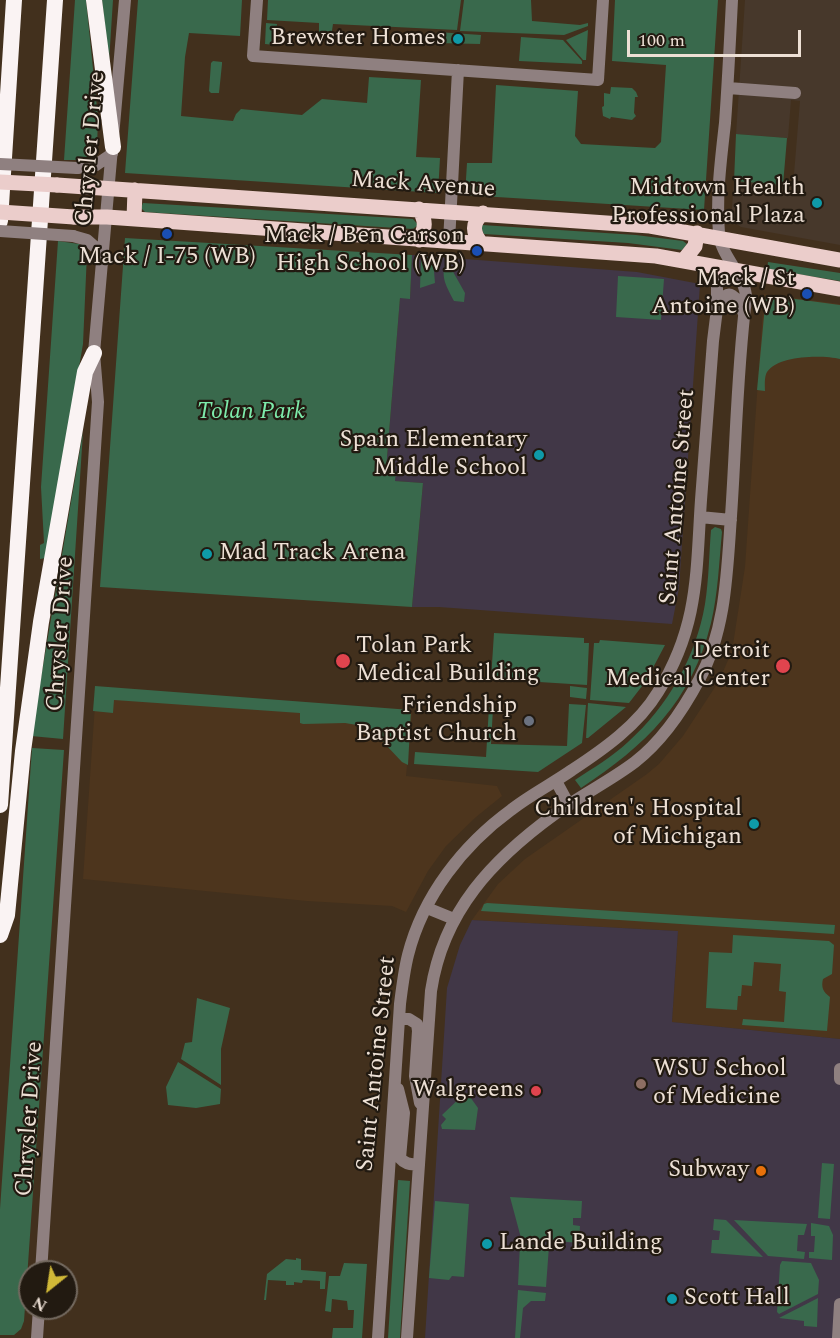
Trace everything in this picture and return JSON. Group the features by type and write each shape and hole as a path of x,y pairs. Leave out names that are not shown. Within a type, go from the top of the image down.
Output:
{"highway":[{"path":"0,221 14,0"},
{"path":"0,805 55,0"},
{"path":"93,0 112,151"},
{"path":"0,935 7,915 23,751 41,622 85,372 94,353"}],"main road":[{"name":"Mack Avenue","path":"0,182 650,226 840,260"},
{"path":"134,219 135,190"},
{"path":"419,209 425,219 425,229 419,240"},
{"path":"0,212 107,217 634,254 840,289"},
{"path":"481,243 475,236 474,229 476,219 483,213"},
{"path":"683,261 694,246 697,233"}],"street":[{"name":"Chrysler Drive","path":"42,1260 98,402 94,353 125,0"},
{"path":"256,0 253,56 598,80 603,0"},
{"path":"719,237 717,211 728,88 732,0"},
{"path":"449,242 458,70"},
{"path":"728,88 795,93"},
{"path":"0,164 77,168 96,165 112,151"},
{"path":"0,231 73,236 94,244 103,254"},
{"name":"Saint Antoine Street","path":"408,1338 433,977 439,955 454,919 477,884 500,859 569,805 636,761 651,748 670,726 699,681 722,614 747,289 733,269 719,237"},
{"name":"Saint Antoine Street","path":"378,1338 399,1019 408,954 427,908 446,874 468,847 512,809 597,754 651,704 669,672 690,620 698,577 700,517 712,341 717,309 717,284 733,269"},
{"path":"717,309 721,299 726,295 733,296 739,301 744,315"},
{"path":"700,517 730,520"},
{"path":"556,781 569,805"},
{"path":"427,908 454,919"},
{"path":"399,1019 409,1019 417,1024 415,1076 423,1119"},
{"path":"840,1069 840,1079"},
{"path":"395,1076 404,1113 400,1158 409,1164 419,1165"},
{"path":"838,1338 840,1305"},
{"path":"37,1338 38,1320"}],"shaded area":[{"path":"745,0 840,0 840,245 741,227 731,220 734,181 793,186 800,101 791,100 788,138 736,134"},
{"path":"412,255 637,272 700,284 679,588 672,624 412,607 423,483 395,481 386,470 400,297 410,298"},
{"name":"Detroit Medical Center","path":"764,294 840,304 840,1039 672,1022 678,931 472,920 498,884 525,859 659,764 683,736 719,681 732,651 745,567"},
{"path":"96,690 412,712 406,776 497,786 502,796 446,846 428,871 406,912 392,906 307,901 83,879"},
{"name":"WSU School of Medicine","path":"472,920 678,931 672,1022 840,1039 840,1338 425,1338 447,988 460,945"}],"green space":[{"path":"75,0 86,0 98,118 97,148 92,155 82,160 64,160"},
{"path":"102,0 113,0 109,62"},
{"path":"138,0 242,0 240,36 189,33 181,116 233,121 241,109 302,115 322,99 367,103 369,77 421,80 416,157 440,158 438,193 125,173"},
{"path":"268,0 461,0 457,30 333,24 331,37 319,36 319,23 267,20"},
{"path":"464,0 531,0 532,21 580,25 588,23 588,26 564,35 460,31"},
{"path":"615,0 718,0 704,210 465,195 467,163 492,163 496,85 578,91 575,136 581,144 655,148 661,142 666,65 612,61"},
{"path":"266,23 277,24 275,45 265,44"},
{"path":"588,30 586,60 583,60 566,40"},
{"path":"437,32 481,35 480,44 437,43"},
{"path":"521,37 563,40 582,61 582,64 519,61"},
{"path":"213,61 222,62 219,93 209,91"},
{"path":"611,87 632,88 636,92 638,97 635,97 634,113 636,116 632,120 611,117 610,119 603,116 604,93 610,94"},
{"path":"736,134 787,138 783,185 734,181"},
{"path":"143,203 413,219 418,225 413,229 145,212 141,208"},
{"path":"480,226 636,235 683,241 687,244 682,250 628,243 484,234"},
{"name":"Tolan Park","path":"125,238 412,255 410,299 400,298 386,470 396,471 395,481 423,483 412,607 100,587"},
{"path":"58,241 79,244 87,253 83,344 46,558 40,559 40,545 44,543 41,487"},
{"path":"421,257 437,258 434,271 435,283 420,288"},
{"path":"447,261 465,293 464,302 454,301 447,286 444,272"},
{"path":"768,262 840,273 840,281 767,269"},
{"path":"618,276 664,279 661,320 616,317"},
{"path":"766,295 840,305 840,359 812,357 781,362 767,372 765,391 757,390"},
{"path":"83,432 63,739 31,736"},
{"path":"715,527 721,529 722,532 715,600 703,651 692,676 663,719 645,738 581,788 575,780 628,742 656,713 678,679 701,624 706,595 711,530"},
{"path":"494,633 584,638 584,643 589,643 587,685 491,679"},
{"path":"600,640 665,645 646,681 629,703 590,700 594,643 599,643"},
{"path":"95,686 411,710 408,765 402,762 369,727 345,723 303,724 300,723 300,713 114,700 113,713 93,711"},
{"path":"570,686 587,688 586,699 570,697"},
{"path":"588,703 626,707 586,738"},
{"path":"569,704 586,705 582,743 538,772 414,764 415,752 486,757 489,707 493,708 491,744 567,746"},
{"path":"32,748 64,750 28,1260 18,1260 18,1320 24,1321 21,1329 14,1335 0,1335 0,1209"},
{"path":"487,903 835,925 834,934 481,911"},
{"path":"733,935 829,941 834,945 832,974 822,982 823,989 830,997 827,1031 742,1025 743,1019 784,1022 786,992 779,991 781,964 754,962 752,986 742,985 737,1010 706,1008 709,952 732,953"},
{"path":"197,998 230,1008 221,1049 221,1085 181,1059 185,1043 192,1042"},
{"path":"178,1062 221,1089 220,1104 196,1108 168,1105 166,1087"},
{"path":"465,1093 478,1108 475,1130 442,1129 441,1125 446,1119 442,1115"},
{"path":"822,1163 834,1164 830,1219 818,1218"},
{"path":"398,1180 410,1181 400,1338 388,1338"},
{"path":"510,1197 582,1201 581,1218 573,1218 573,1225 580,1226 579,1243 521,1238"},
{"path":"435,1201 469,1204 464,1277 452,1276 449,1280 429,1278"},
{"path":"714,1219 726,1220 763,1257 711,1253 712,1240 719,1240 720,1231 713,1230"},
{"path":"734,1220 807,1224 804,1235 798,1235 797,1251 805,1252 804,1259 768,1256"},
{"path":"811,1223 829,1226 833,1235 832,1260 809,1258 809,1252 814,1252 815,1236 811,1236"},
{"path":"520,1244 549,1246 546,1287 518,1285"},
{"path":"296,1258 301,1259 301,1270 326,1272 325,1289 320,1289 320,1281 303,1280 302,1283 294,1282 294,1285 286,1285 286,1281 268,1280 266,1300 264,1300 267,1274 286,1259 296,1260"},
{"path":"782,1261 811,1263 819,1280 818,1294 779,1314 777,1312"},
{"path":"344,1263 367,1264 362,1338 332,1338 333,1328 353,1328 354,1310 348,1310 347,1301 332,1299 331,1312 325,1311 329,1276 340,1276"},
{"path":"518,1290 546,1293 545,1301 531,1301 523,1308 520,1338 515,1338"},
{"path":"818,1298 817,1327 804,1326 804,1321 779,1318"}],"place":[{"name":"Brewster Homes","path":"458,39"},
{"name":"Midtown Health Professional Plaza","path":"817,203"},
{"name":"Mack / I-75 (WB)","path":"167,234"},
{"name":"Mack / Ben Carson High School (WB)","path":"477,251"},
{"name":"Mack / St Antoine (WB)","path":"807,294"},
{"name":"Spain Elementary Middle School","path":"539,455"},
{"name":"Mad Track Arena","path":"207,554"},
{"name":"Tolan Park Medical Building","path":"343,661"},
{"name":"Detroit Medical Center","path":"783,666"},
{"name":"Friendship Baptist Church","path":"529,721"},
{"name":"Children's Hospital of Michigan","path":"754,824"},
{"name":"WSU School of Medicine","path":"641,1084"},
{"name":"Walgreens","path":"536,1091"},
{"name":"Subway","path":"761,1171"},
{"name":"Lande Building","path":"487,1244"},
{"name":"Scott Hall","path":"672,1299"}]}
